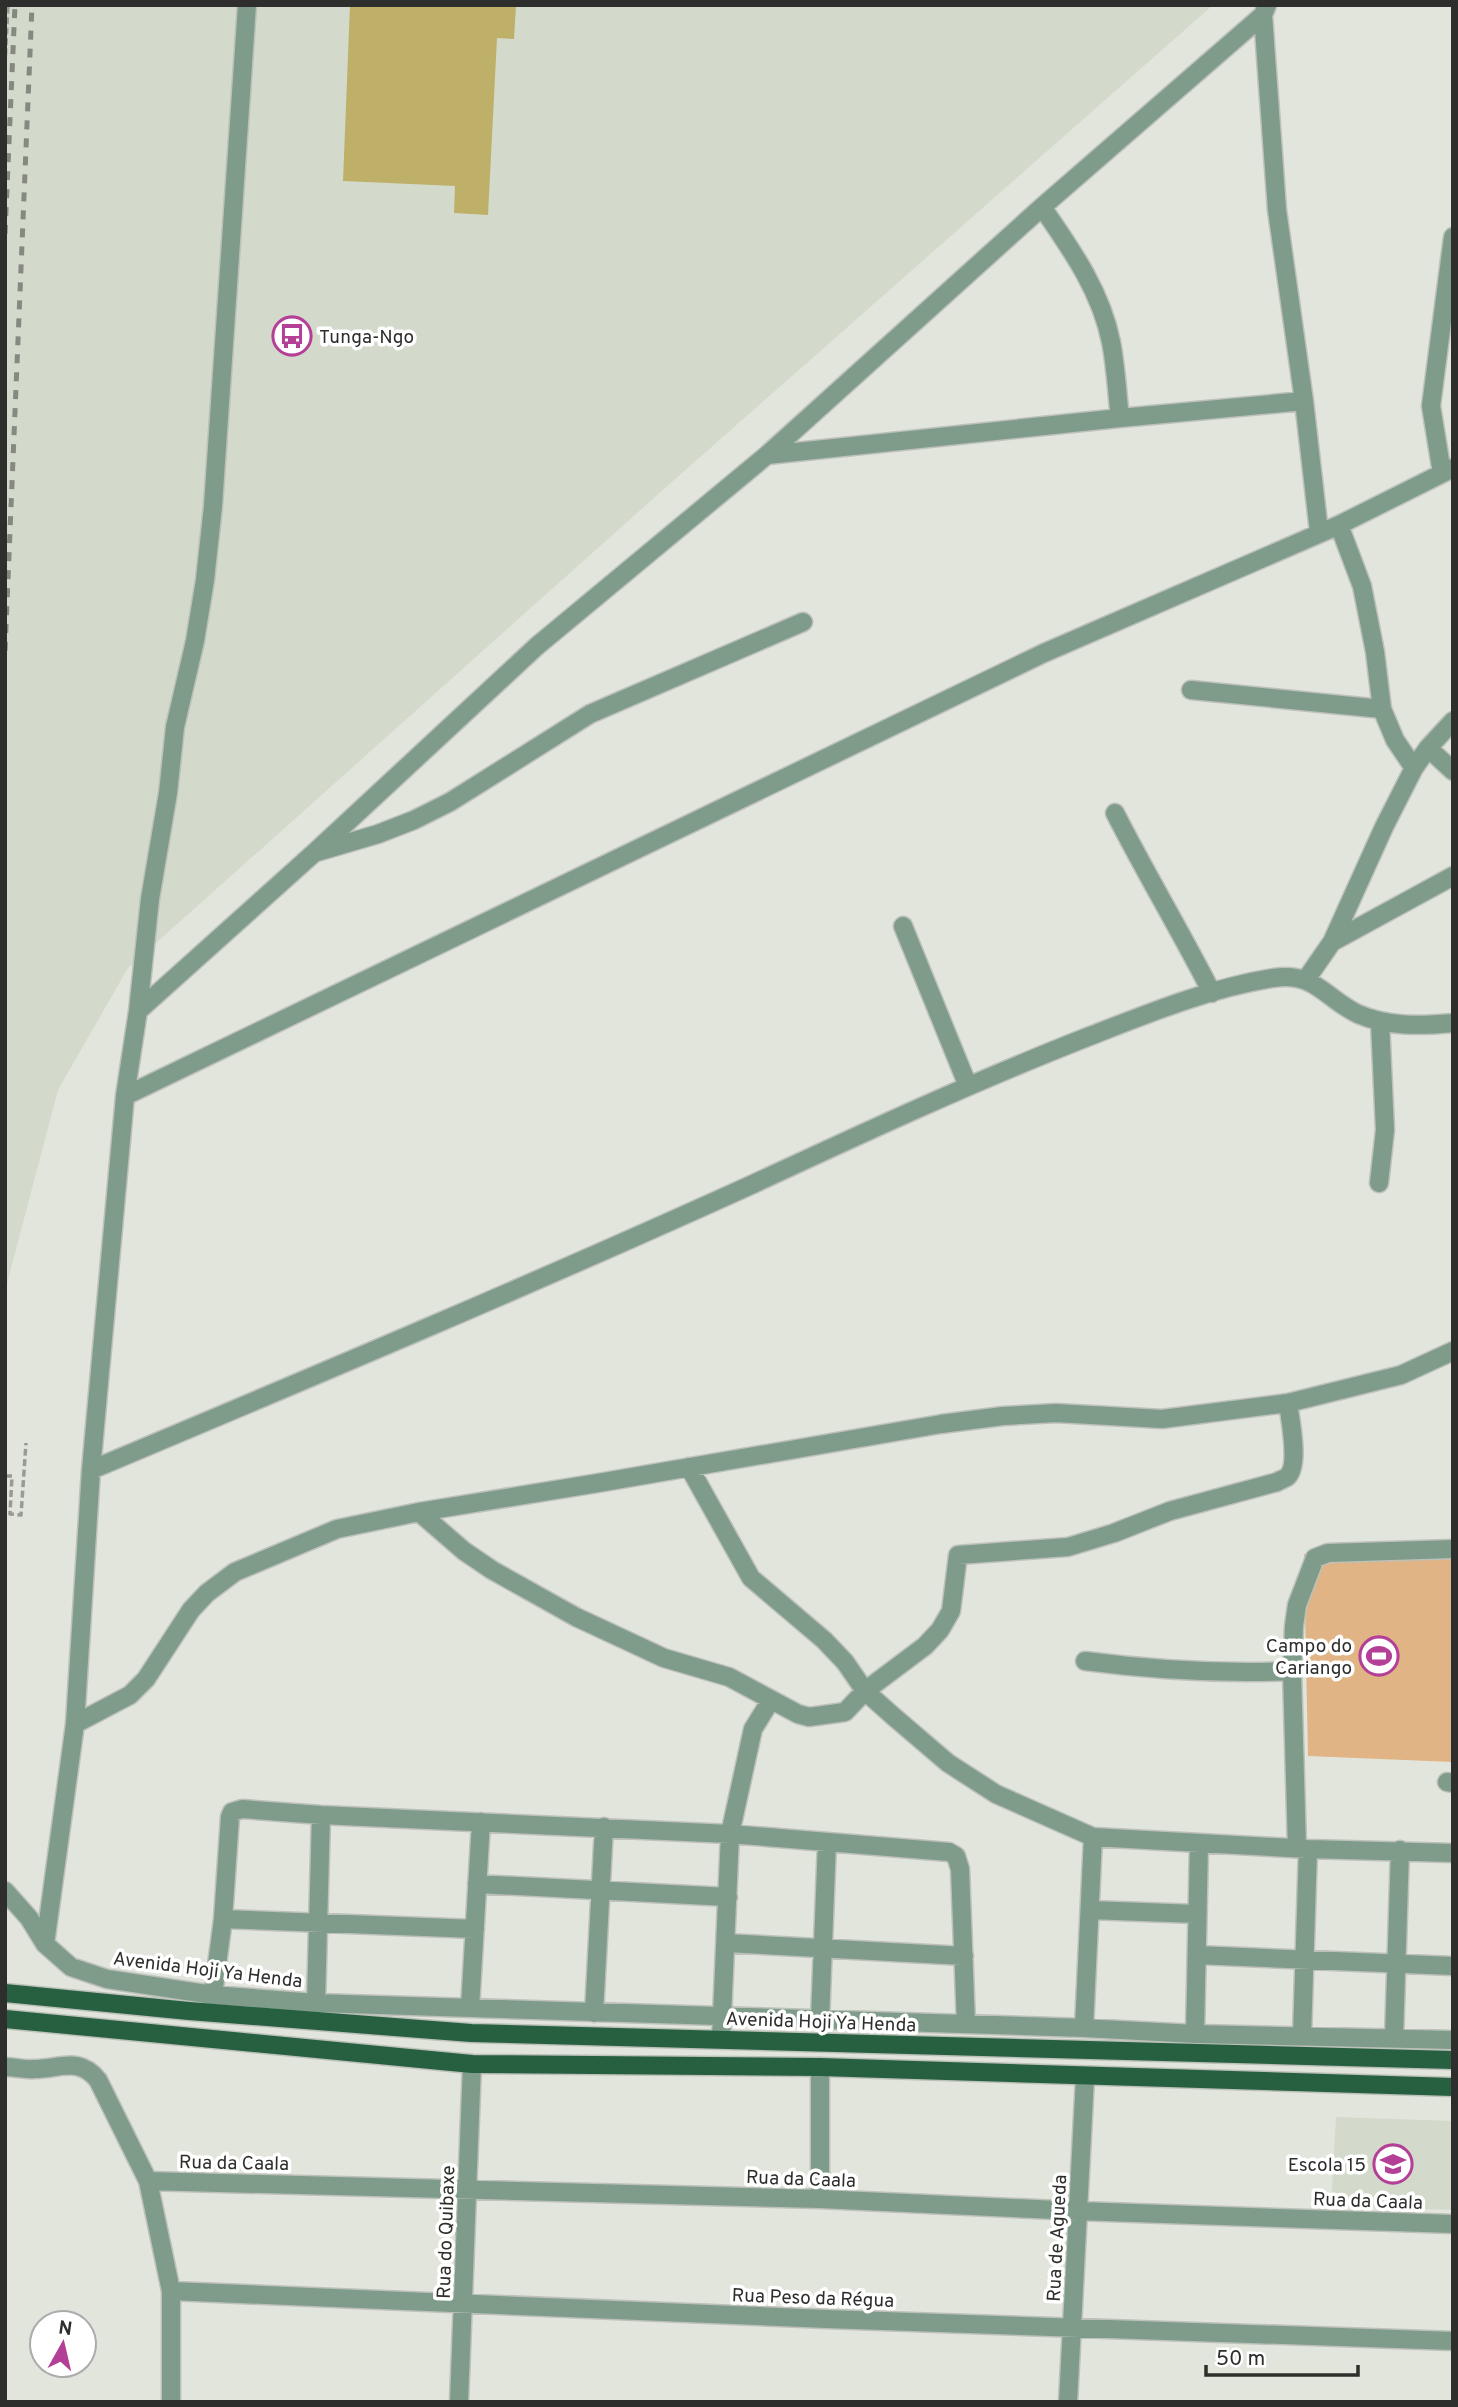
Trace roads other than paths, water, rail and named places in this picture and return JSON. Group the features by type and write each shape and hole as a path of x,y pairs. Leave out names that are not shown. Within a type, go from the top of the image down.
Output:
{"main road":[{"name":"Avenida Hoji Ya Henda","path":"5,1993 189,2011 471,2033 1453,2060"},
{"path":"5,2019 472,2064 820,2067 1453,2087"}],"street":[{"path":"45,1944 75,1724 91,1470 125,1096 175,727 195,641 207,568 247,5"},
{"path":"138,1011 314,853 537,646 767,456 1265,10"},
{"path":"1265,10 1277,210 1319,532"},
{"path":"1042,207 1088,276 1100,307 1111,342 1120,418"},
{"path":"125,1096 1032,659 1339,525 1448,470 1431,406 1450,277 1453,237"},
{"path":"767,456 1304,401"},
{"path":"1339,525 1362,586 1375,652 1382,709 1395,740 1414,768"},
{"path":"314,853 414,820 450,802 590,714 803,622"},
{"path":"1191,690 1382,709"},
{"path":"1307,978 1332,942 1414,768 1453,721"},
{"path":"1428,748 1453,771"},
{"path":"1115,813 1212,993"},
{"path":"1332,942 1453,876"},
{"path":"903,926 968,1086"},
{"path":"91,1470 579,1263 968,1086 1148,1014 1212,993 1278,977 1307,978 1336,1001 1380,1022 1401,1025 1453,1023"},
{"path":"1379,1183 1385,1130 1380,1022"},
{"path":"75,1724 130,1695 146,1679 191,1610 235,1572 337,1529 419,1511 858,1437 1003,1416 1081,1413 1163,1419 1288,1403 1401,1375 1453,1351"},
{"path":"419,1511 464,1551 492,1570 576,1617 664,1658 729,1677 798,1714 820,1717 845,1712 865,1691 925,1646 940,1630 951,1611 958,1555 1068,1547 1114,1533 1170,1511 1287,1477 1291,1472 1294,1454 1288,1403"},
{"path":"689,1467 751,1578 824,1640 845,1662 865,1691 947,1763 1024,1808 1093,1837 1303,1849 1453,1853"},
{"path":"1302,2036 1305,1959 1303,1849 1292,1671 1297,1605 1315,1558 1328,1553 1453,1549"},
{"path":"1084,1661 1143,1669 1229,1673 1292,1671"},
{"path":"721,2039 730,1834 753,1729 771,1700"},
{"path":"213,1995 232,1812 242,1809 730,1834 953,1853 960,1869 966,2024"},
{"path":"316,2003 321,1815"},
{"path":"470,2008 481,1822"},
{"path":"594,2012 604,1827"},
{"path":"1084,2028 1093,1837"},
{"path":"820,2020 827,1842"},
{"path":"1195,2034 1199,1844"},
{"path":"1394,2039 1400,1850"},
{"path":"477,1884 728,1897"},
{"name":"Avenida Hoji Ya Henda","path":"5,1891 29,1918 45,1944 71,1967 107,1979 213,1995 316,2003 1195,2034 1453,2040"},
{"path":"1090,1910 1197,1914"},
{"path":"223,1919 475,1929"},
{"path":"726,1943 964,1956"},
{"path":"1197,1955 1453,1966"},
{"name":"Rua do Quibaxe","path":"459,2402 472,2064"},
{"path":"5,2067 34,2070 79,2066 89,2070 98,2080 148,2181 171,2291 171,2402"},
{"path":"820,2067 820,2199"},
{"name":"Rua de Agueda","path":"1068,2402 1085,2077"},
{"name":"Rua da Caala","path":"148,2181 820,2199 1453,2224"},
{"name":"Rua Peso da Régua","path":"171,2291 1453,2341"}],"railway":[{"path":"5,234 15,5"},
{"path":"5,651 32,5"}],"place":[{"name":"Tunga-Ngo","path":"292,336"},
{"name":"Campo do Cariango","path":"1379,1656"},
{"name":"Escola 15","path":"1393,2164"}]}
